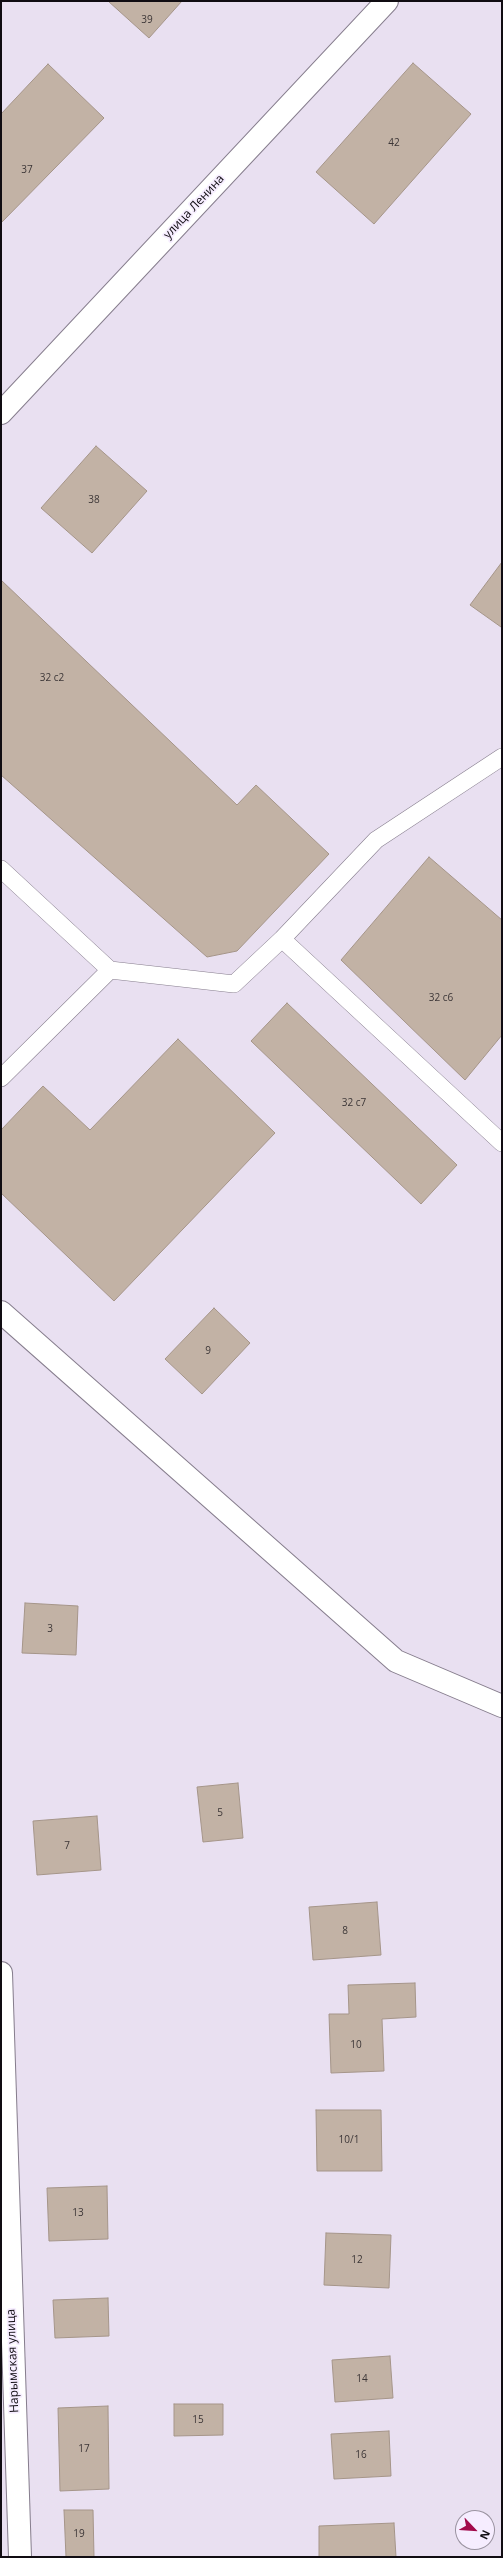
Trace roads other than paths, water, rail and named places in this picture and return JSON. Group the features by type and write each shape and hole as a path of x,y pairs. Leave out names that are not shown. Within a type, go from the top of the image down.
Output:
{"street":[{"name":"улица Ленина","path":"1,413 387,1"},
{"path":"1,1312 396,1661 502,1706"},
{"name":"Нарымская улица","path":"1,1973 20,2557"}],"lane":[{"path":"1,869 110,970 234,984 282,939 376,840 502,757"},
{"path":"282,939 502,1143"},
{"path":"1,1078 110,970"}]}
